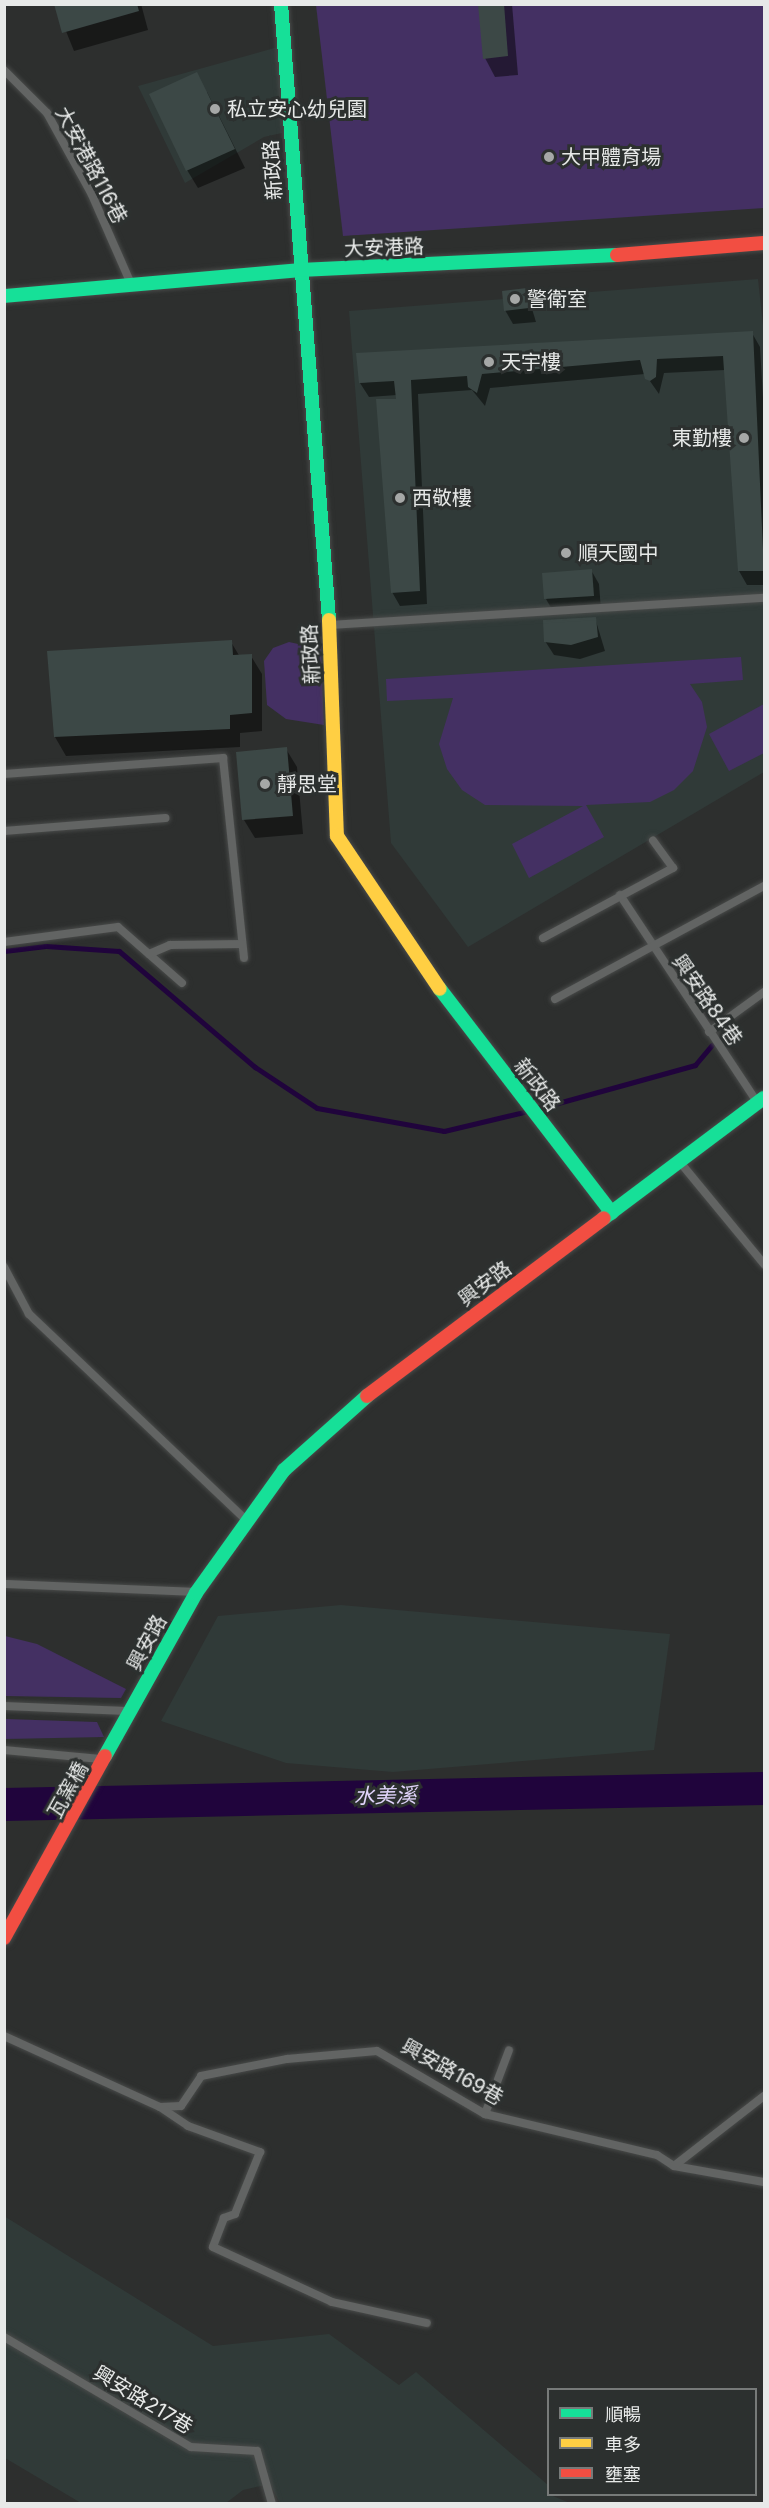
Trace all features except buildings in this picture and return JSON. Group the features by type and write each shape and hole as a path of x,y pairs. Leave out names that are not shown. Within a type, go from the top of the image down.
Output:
{"street":[{"name":"新政路","path":"281,4 329,625 337,836 412,952 612,1213"},
{"name":"大安港路","path":"4,296 132,288 300,270 526,263 765,243"},
{"name":"興安路","path":"107,1759 196,1593 245,1519 284,1470 330,1424 761,1100"},
{"name":"瓦窯橋","path":"5,1936 63,1840 107,1759"}],"lane":[{"name":"大安港路116巷","path":"4,70 47,113 92,195 132,288"},
{"path":"329,625 765,598"},
{"path":"4,774 224,759 244,958"},
{"path":"4,831 165,818"},
{"path":"543,938 673,868 653,840"},
{"name":"興安路84巷","path":"555,999 649,945 765,886"},
{"name":"興安路84巷","path":"620,895 649,945 709,1032 761,1100"},
{"path":"4,942 118,927 182,983"},
{"path":"149,954 170,945 242,944"},
{"path":"709,1032 765,992"},
{"path":"679,1161 765,1264"},
{"path":"4,1267 29,1314 245,1519"},
{"path":"4,1584 196,1593"},
{"path":"4,1706 132,1711"},
{"path":"4,1750 107,1759"},
{"path":"4,2036 160,2107 188,2126 260,2152 235,2214 224,2218 213,2247 332,2302 427,2323"},
{"path":"485,2114 509,2050"},
{"name":"興安路169巷","path":"160,2107 181,2106 201,2076 287,2059 377,2051 485,2114 657,2156 674,2166 765,2182"},
{"path":"674,2166 765,2096"},
{"name":"興安路217巷","path":"4,2337 191,2447 257,2451 272,2504"}],"shaded area":[{"name":"大甲體育場","path":"316,5 764,5 764,208 343,236"},
{"name":"私立安心幼兒園","path":"278,47 282,133 264,137 185,183 138,86"},
{"name":"順天國中","path":"758,279 764,334 764,772 468,947 391,843 349,311"},
{"path":"289,642 321,649 324,725 286,719 267,705 264,661 273,648"},
{"path":"741,657 743,680 690,684 702,702 707,727 693,771 674,790 650,802 586,805 604,837 529,878 512,844 583,806 485,805 462,790 447,769 439,744 453,698 387,701 386,679"},
{"path":"764,704 764,753 729,771 709,734"},
{"path":"341,1605 670,1634 654,1750 393,1772 286,1763 161,1721 218,1616"},
{"path":"5,1636 37,1644 126,1689 121,1698 5,1696"},
{"path":"5,1719 97,1722 104,1737 5,1739"},
{"path":"4,2216 213,2346 329,2334 399,2385 416,2372 547,2484 547,2496 570,2503 280,2503 270,2484 243,2490 226,2503 81,2503 5,2458"}],"waterway":[{"path":"4,951 46,946 119,951 255,1067 317,1108 444,1131 528,1111"},
{"path":"540,1108 695,1065 712,1045"},
{"name":"水美溪","path":"4,1804 764,1788"}],"traffic: fast":[{"path":"281,4 329,620"},
{"path":"4,296 300,270 617,255"},
{"path":"440,989 612,1213"},
{"path":"604,1218 764,1098"},
{"path":"105,1756 196,1593 284,1470 367,1396"}],"traffic: slow":[{"path":"329,620 337,836 440,989"}],"traffic: jam":[{"path":"617,255 764,243"},
{"path":"367,1396 604,1218"},
{"path":"4,1938 105,1756"}],"place":[{"name":"私立安心幼兒園","path":"215,109"},
{"name":"大甲體育場","path":"549,157"},
{"name":"警衛室","path":"515,299"},
{"name":"天宇樓","path":"489,362"},
{"name":"東勤樓","path":"744,438"},
{"name":"西敬樓","path":"400,498"},
{"name":"順天國中","path":"566,553"},
{"name":"靜思堂","path":"265,784"}]}
